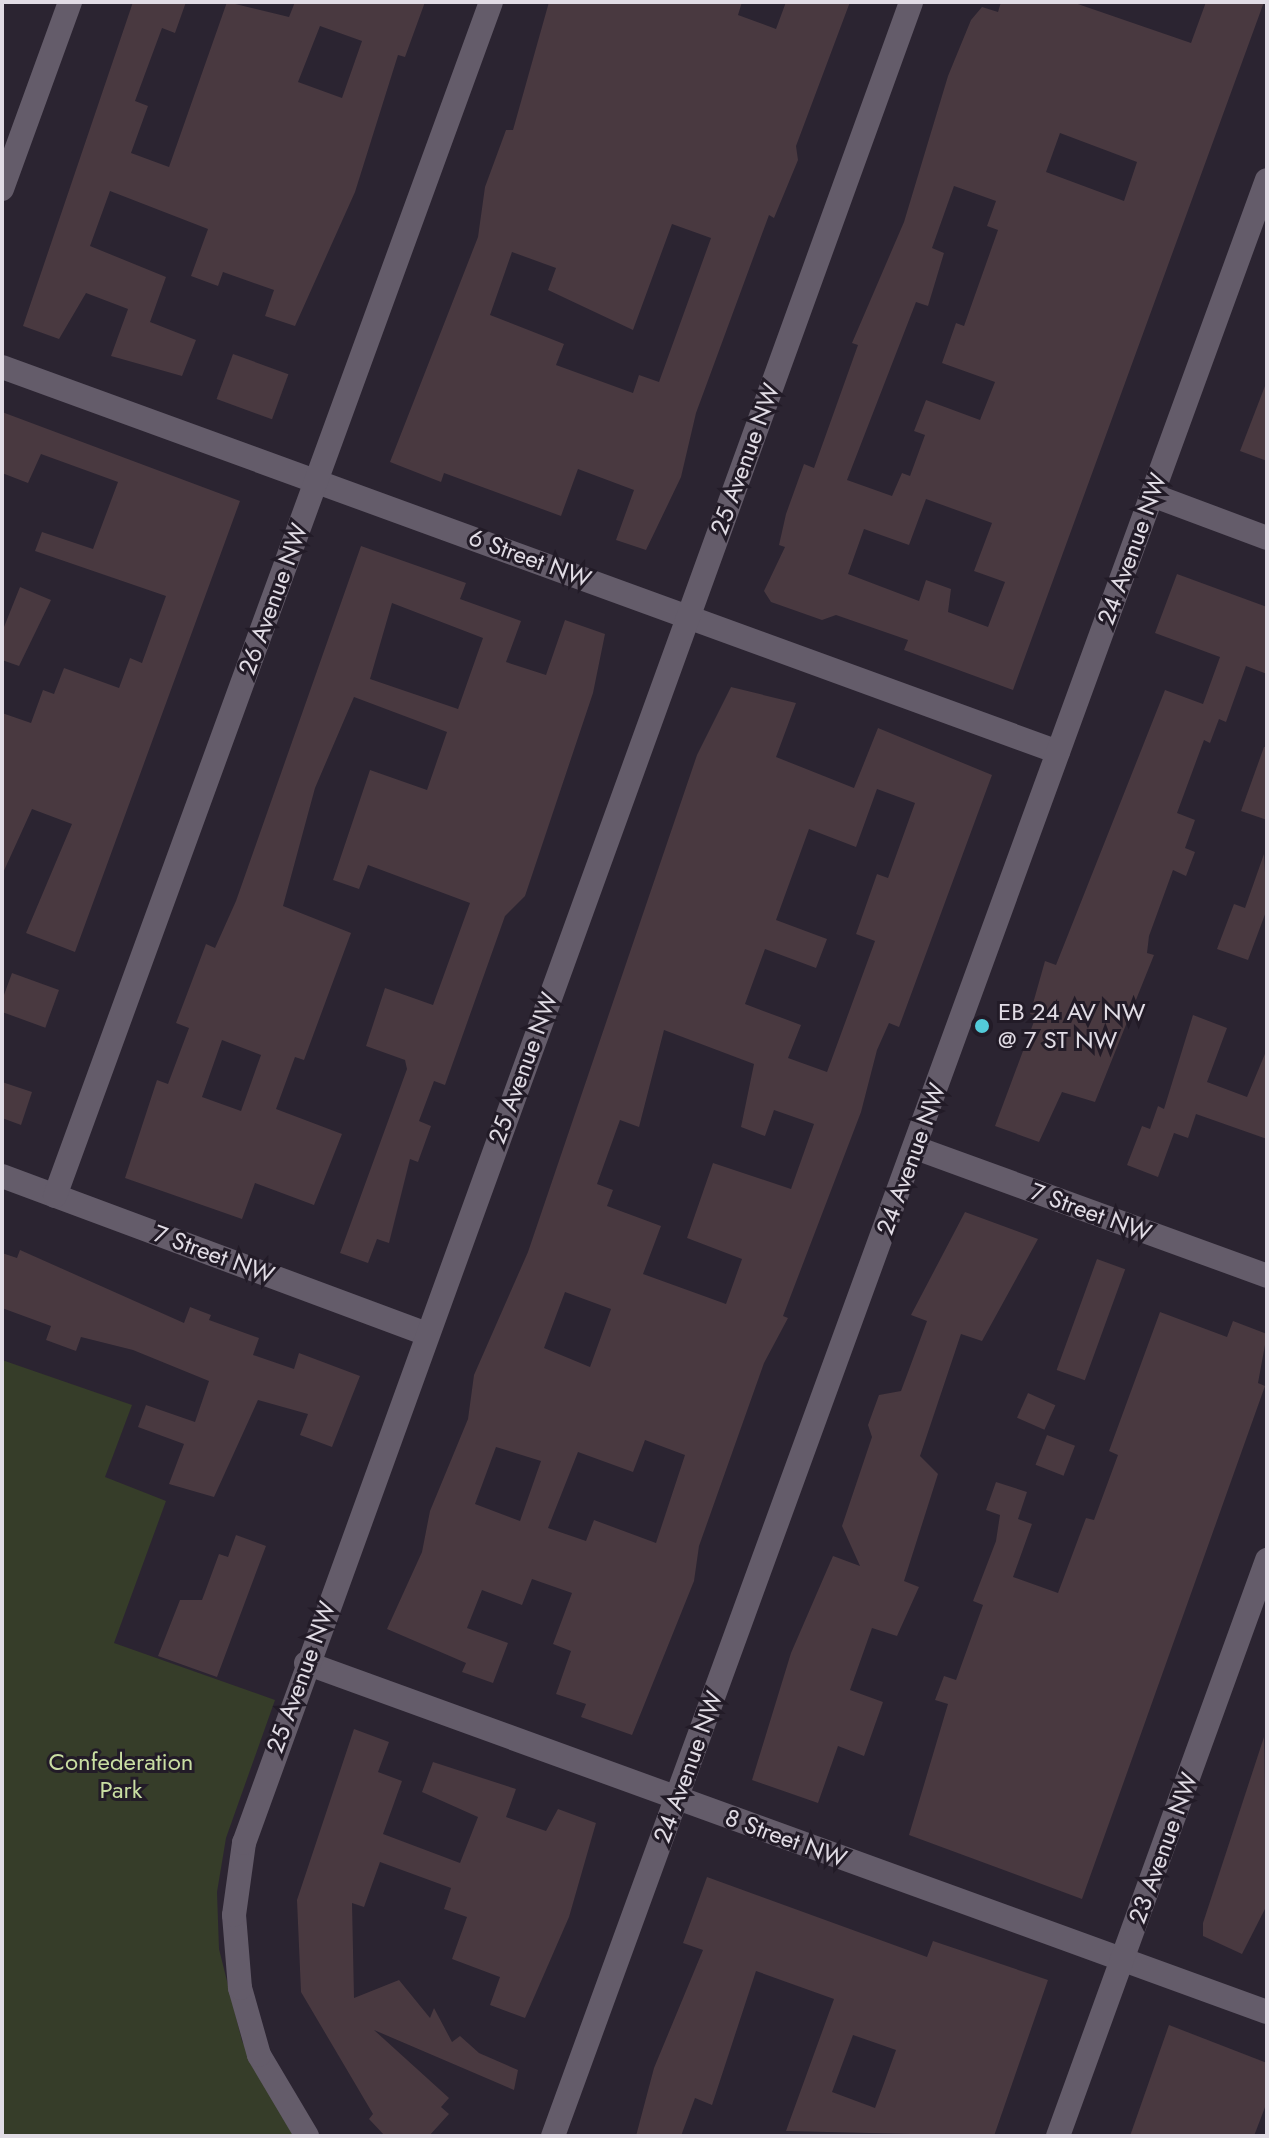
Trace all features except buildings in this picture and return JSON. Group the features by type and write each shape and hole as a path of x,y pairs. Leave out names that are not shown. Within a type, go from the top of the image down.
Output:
{"street":[{"path":"2,189 70,2"},
{"name":"26 Avenue NW","path":"55,1196 491,2"},
{"name":"25 Avenue NW","path":"307,2136 274,2086 248,2021 234,1915 244,1843 425,1333 911,2"},
{"name":"24 Avenue NW","path":"553,2136 1267,180"},
{"name":"6 Street NW","path":"2,367 1058,752"},
{"path":"1152,495 1267,538"},
{"name":"7 Street NW","path":"916,1148 1267,1276"},
{"name":"7 Street NW","path":"2,1176 425,1333"},
{"name":"23 Avenue NW","path":"1058,2136 1267,1560"},
{"name":"8 Street NW","path":"306,1663 1267,2012"}],"green space":[{"name":"Confederation Park","path":"2,1360 132,1405 105,1477 166,1501 114,1643 275,1700 226,1838 217,1892 219,1949 242,2041 295,2136 2,2136"}],"place":[{"name":"EB 24 AV NW @ 7 ST NW","path":"982,1026"}]}
